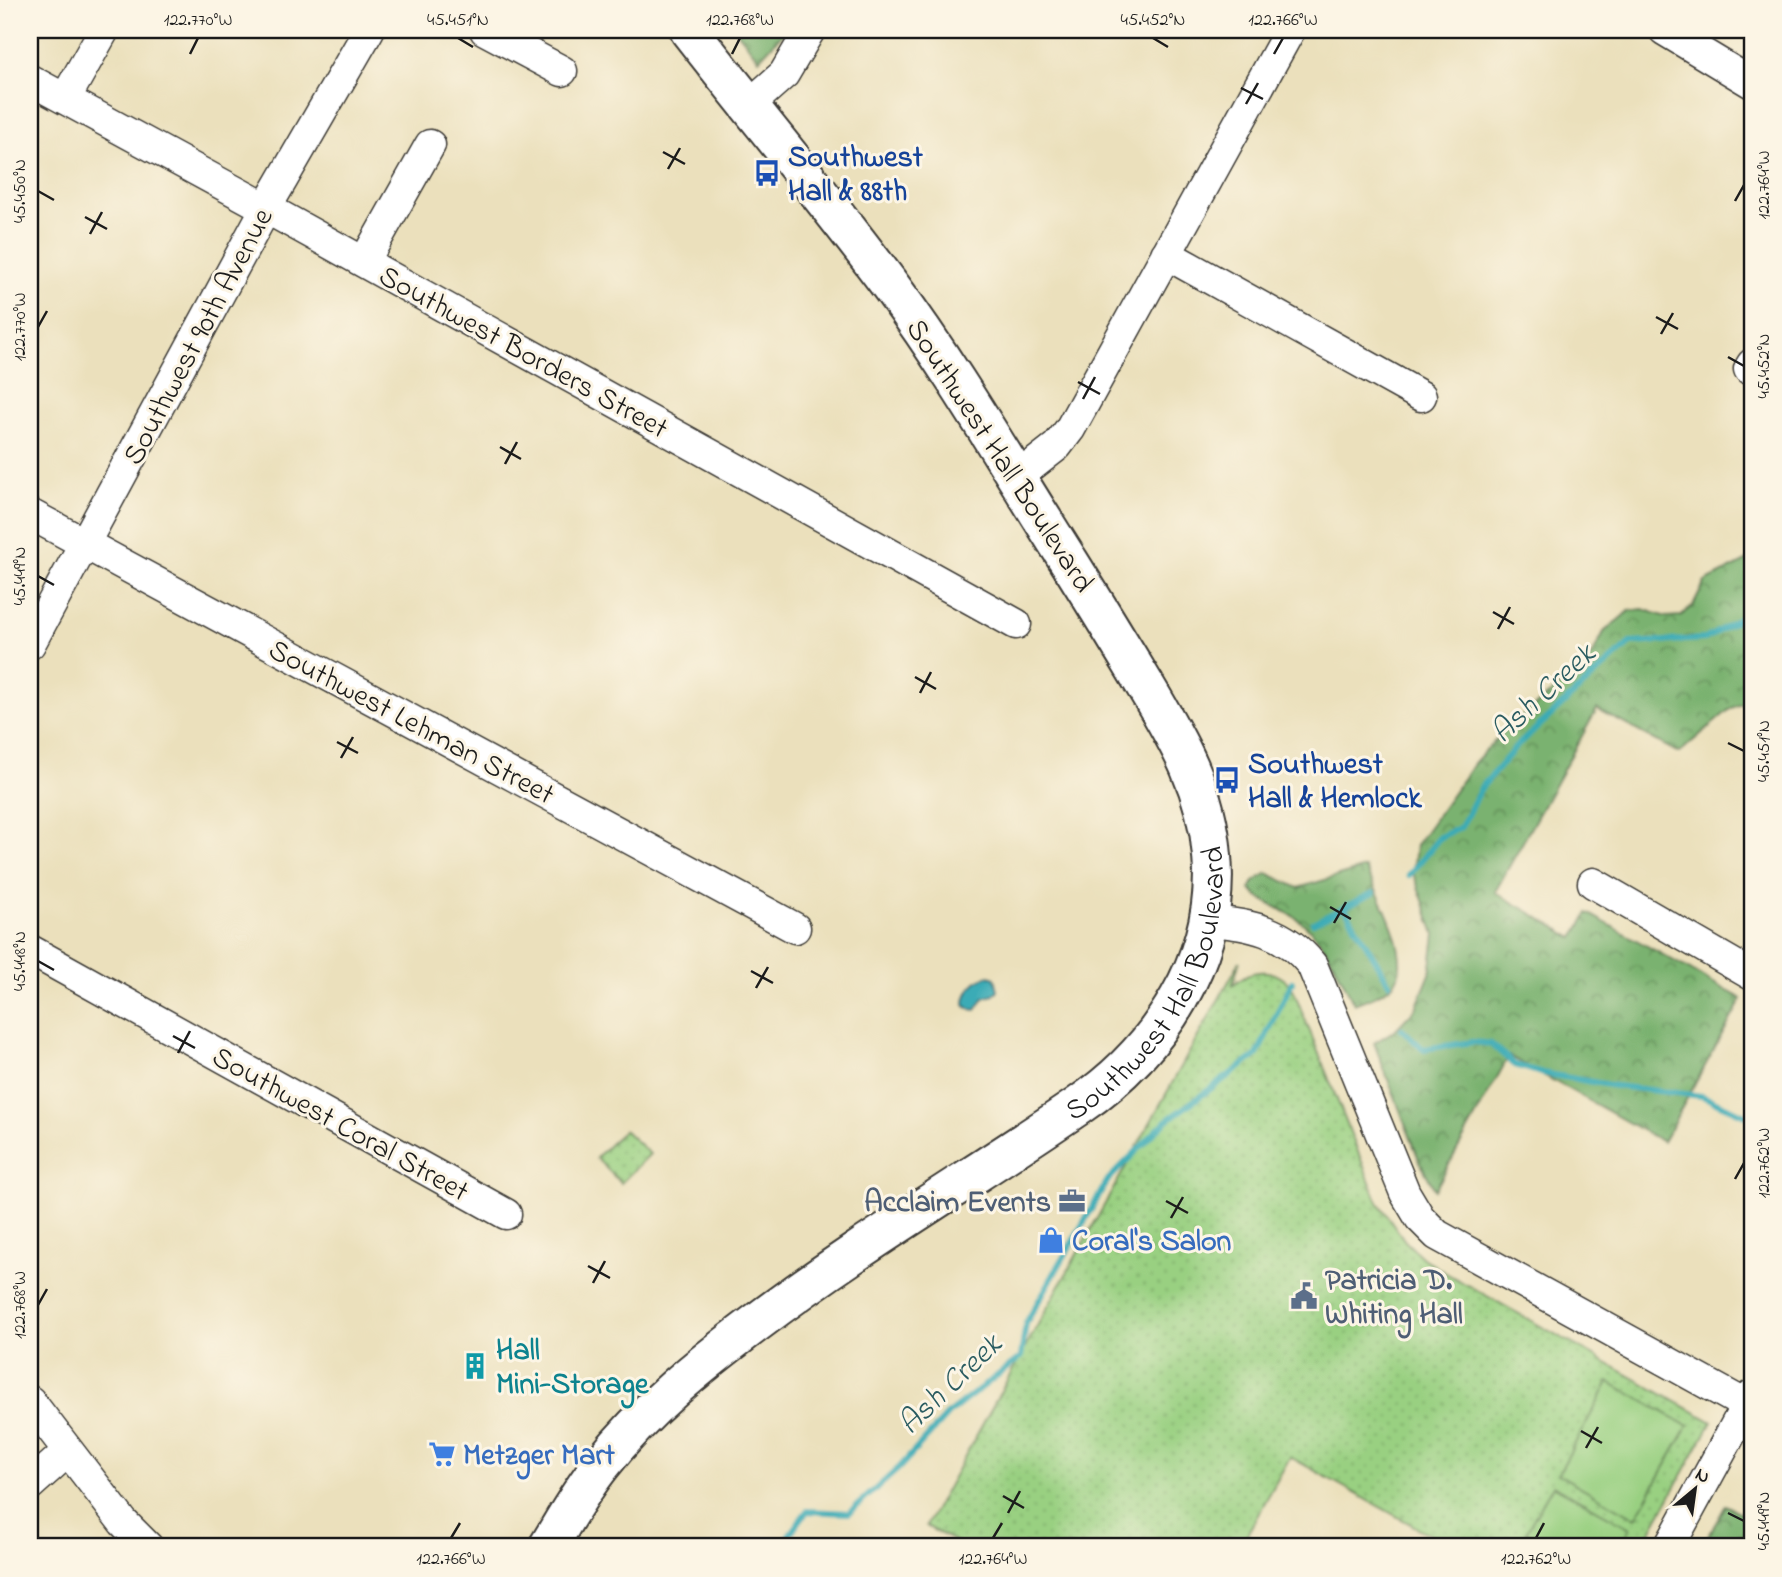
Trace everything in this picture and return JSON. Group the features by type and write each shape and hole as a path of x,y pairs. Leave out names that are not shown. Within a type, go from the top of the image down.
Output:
{"main road":[{"name":"Southwest Hall Boulevard","path":"548,1547 603,1462 648,1412 705,1361 806,1286 1082,1104 1109,1083 1142,1050 1172,1011 1200,956 1209,921 1214,874 1208,822 1192,769 1104,616 959,387 892,288 689,30"}],"street":[{"path":"65,99 104,30"},
{"name":"Southwest 90th Avenue","path":"30,644 266,208 369,30"},
{"path":"485,30 562,71"},
{"path":"748,106 783,74 810,30"},
{"path":"1016,478 1057,446 1070,429 1290,30"},
{"path":"1664,30 1752,83"},
{"name":"Southwest Borders Street","path":"30,80 1016,624"},
{"path":"364,262 430,145"},
{"path":"1166,254 1421,396"},
{"name":"Southwest Lehman Street","path":"30,514 795,928"},
{"path":"1593,883 1752,975"},
{"path":"1209,921 1244,923 1271,933 1287,941 1312,965 1405,1193 1420,1218 1437,1235 1749,1400 1669,1547"},
{"name":"Southwest Coral Street","path":"30,950 506,1214"},
{"path":"30,1401 127,1528 148,1547"},
{"path":"30,1485 68,1451"}],"green space":[{"path":"736,30 786,30 759,59"},
{"path":"1752,558 1752,700 1731,708 1679,753 1597,709 1495,892 1574,938 1588,913 1742,999 1663,1142 1509,1056 1435,1190 1420,1162 1374,1043 1395,1030 1416,1008 1430,974 1435,934 1413,873 1416,845 1475,762 1507,728 1575,674 1593,654 1604,632 1629,611 1643,609 1666,617 1681,616 1693,606 1705,582"},
{"path":"1365,868 1392,926 1400,960 1399,973 1393,984 1380,993 1354,1004 1331,957 1316,936 1296,918 1266,902 1250,889 1254,882 1267,873 1298,888"},
{"path":"1240,961 1232,986 1247,975 1263,972 1279,976 1293,989 1378,1202 1405,1241 1423,1258 1446,1273 1712,1422 1642,1547 1452,1547 1290,1457 1240,1547 965,1547 926,1526"},
{"path":"624,1130 650,1154 621,1183 596,1158"},
{"path":"1609,1382 1688,1426 1636,1518 1558,1474"},
{"path":"1553,1485 1630,1528 1619,1547 1554,1547 1526,1532"},
{"path":"1726,1505 1752,1519 1752,1547 1702,1547"}],"water":[{"path":"989,976 995,978 998,990 994,995 984,998 976,1010 969,1009 965,1000 969,990 980,979"}],"waterway":[{"name":"Ash Creek","path":"1409,875 1440,837 1461,827 1481,788 1516,747 1630,643 1705,639 1752,611"},
{"name":"Ash Creek","path":"1313,923 1373,893"},
{"path":"1345,908 1389,983"},
{"name":"Ash Creek","path":"780,1547 807,1511 849,1513 899,1468 949,1413 1021,1357 1026,1323 1108,1180 1166,1121 1257,1055 1292,982"},
{"path":"1402,1029 1423,1049 1473,1042 1491,1044 1515,1065 1542,1073 1615,1086 1702,1096 1752,1118"}],"place":[{"name":"Southwest Hall & 88th","path":"767,173"},
{"name":"Southwest Hall & Hemlock","path":"1227,780"},
{"name":"Acclaim Events","path":"1072,1201"},
{"name":"Coral's Salon","path":"1051,1240"},
{"name":"Patricia D. Whiting Hall","path":"1304,1296"},
{"name":"Hall Mini-Storage","path":"475,1366"},
{"name":"Metzger Mart","path":"442,1454"}]}
